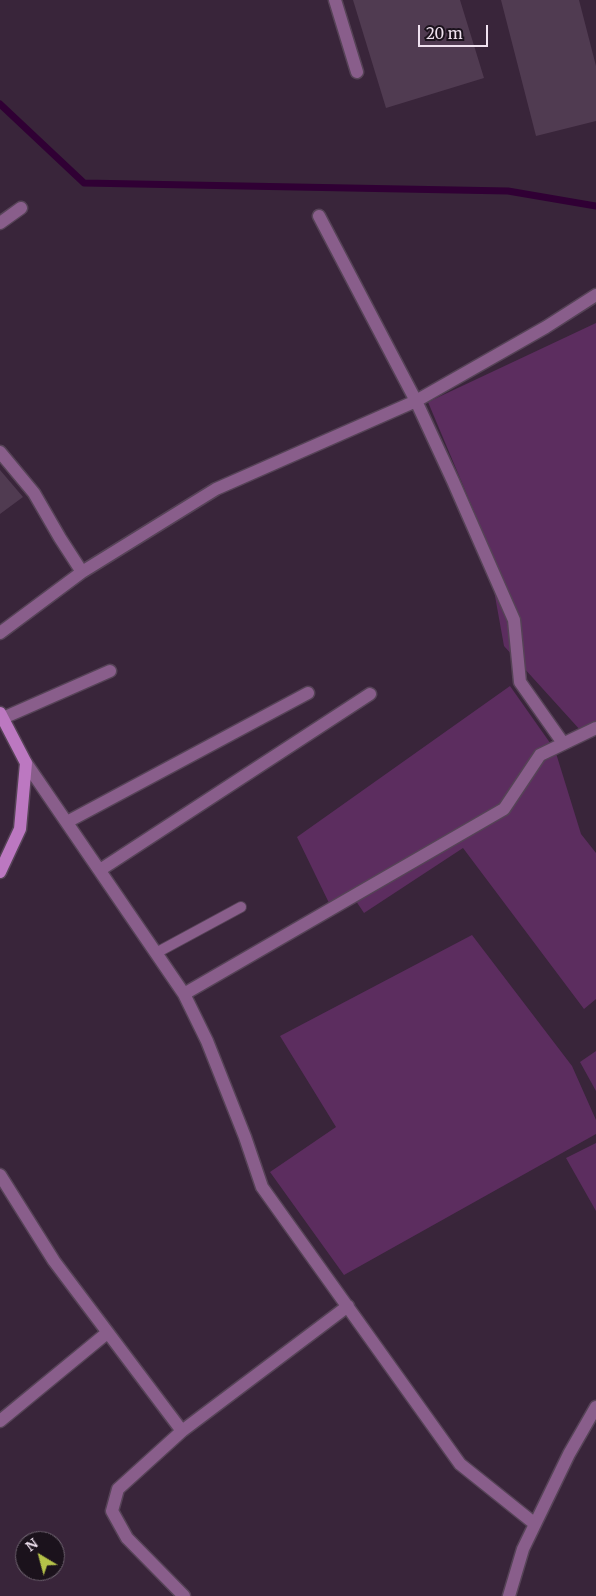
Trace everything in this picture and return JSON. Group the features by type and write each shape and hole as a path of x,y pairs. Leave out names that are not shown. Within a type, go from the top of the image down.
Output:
{"street":[{"path":"335,0 357,72"},
{"path":"0,223 20,208"},
{"path":"319,216 416,401 514,620 520,682 563,743"},
{"path":"0,632 82,572 216,489 416,401 546,327 596,296"},
{"path":"0,452 34,493 82,572"},
{"path":"110,671 2,715 26,762 184,994 211,1049 245,1136 262,1187 460,1464 535,1524"},
{"path":"67,822 308,693"},
{"path":"100,870 370,694"},
{"path":"184,994 504,809 540,755 596,728"},
{"path":"0,872 20,829 26,762"},
{"path":"0,1175 54,1261 182,1431"},
{"path":"184,1596 127,1538 112,1511 118,1489 182,1431 348,1306"},
{"path":"0,1421 108,1333"},
{"path":"509,1596 523,1549 569,1454 596,1407"}],"lane":[{"path":"156,953 241,907"}],"shaded area":[{"path":"596,323 596,727 581,731 504,646 484,535 428,402"},
{"path":"510,686 555,750 581,834 596,853 596,999 584,1009 463,848 364,913 350,892 330,905 297,837"},
{"path":"472,935 572,1066 596,1120 596,1134 344,1275 270,1172 336,1127 280,1036"},
{"path":"596,1051 596,1091 580,1062"},
{"path":"596,1143 596,1211 566,1158"}],"building":[{"path":"353,0 460,0 484,78 386,108"},
{"path":"501,0 579,0 596,66 596,121 536,136"},
{"path":"0,470 23,497 0,514"}],"waterway":[{"path":"0,104 84,183 508,191 596,206"}]}
